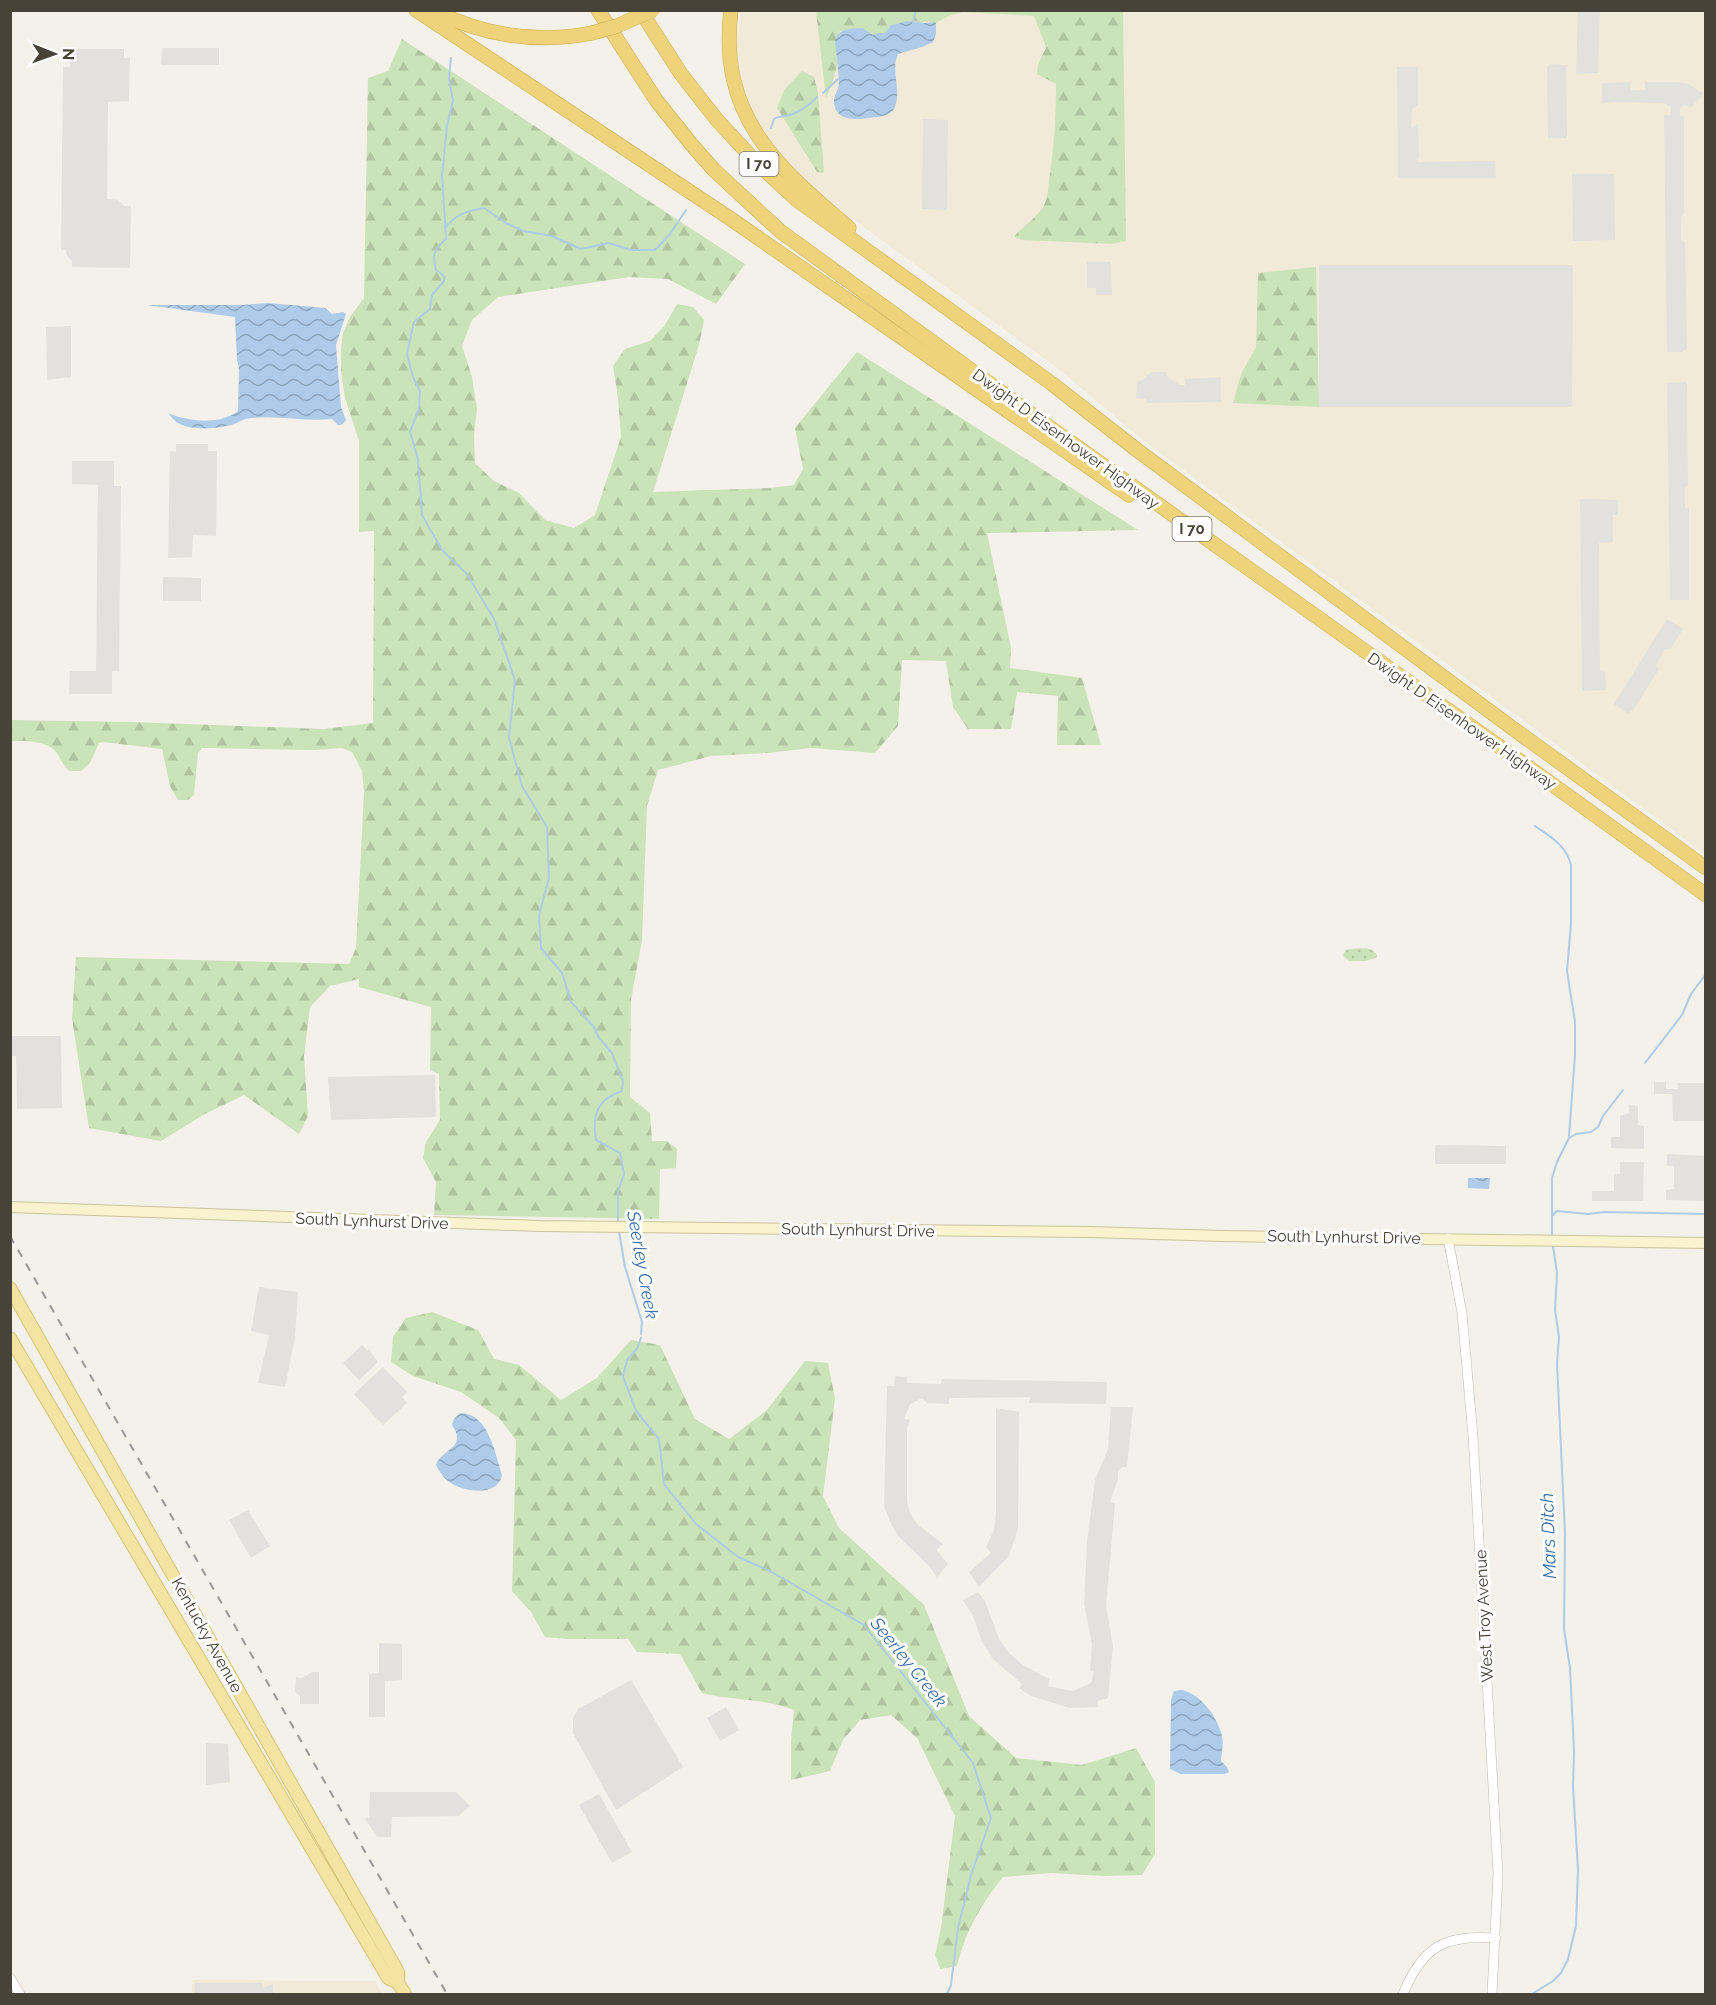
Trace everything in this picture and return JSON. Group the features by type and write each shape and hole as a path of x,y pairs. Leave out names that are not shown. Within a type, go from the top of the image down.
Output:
{"highway":[{"path":"416,10 728,217 1123,492 1245,567"},
{"path":"432,10 472,27 511,36 557,38 592,33 617,26 653,10"},
{"name":"Dwight D Eisenhower Highway","path":"598,10 656,100 692,145 714,170 780,231 1245,567 1706,895"},
{"name":"Dwight D Eisenhower Highway","path":"640,10 665,51 698,97 755,161 817,215 1051,383 1137,450 1706,868"},
{"path":"731,10 728,34 733,77 743,110 762,145 808,192 913,283"}],"main road":[{"name":"South Lynhurst Drive","path":"10,1207 609,1227 1079,1232 1706,1243"},
{"name":"Kentucky Avenue","path":"10,1288 398,1972 401,1989"},
{"name":"Kentucky Avenue","path":"10,1338 388,1978 401,1989"}],"street":[{"name":"West Troy Avenue","path":"1448,1238 1462,1313 1472,1416 1495,1802 1498,1874 1492,1995"},
{"path":"1403,1995 1418,1964 1440,1945 1465,1937 1496,1938"},
{"path":"10,1978 20,1995"}],"shaded area":[{"path":"741,10 1705,11 1705,854 1144,441 1060,370 816,190 785,161 758,126 744,88 737,46"},
{"path":"1578,11 1600,11 1598,73 1576,74"},
{"path":"162,48 219,48 219,65 161,65"},
{"path":"70,49 124,49 124,58 130,58 129,101 108,102 107,199 118,200 124,206 131,206 130,268 72,267 72,261 67,256 66,250 61,250 63,67 70,67"},
{"path":"1550,64 1566,65 1567,138 1548,138 1547,67"},
{"path":"1397,67 1418,67 1418,105 1412,109 1411,128 1418,124 1419,157 1416,162 1495,161 1496,178 1398,178"},
{"path":"1630,82 1631,90 1645,90 1645,82 1677,82 1688,84 1704,94 1690,108 1686,105 1680,108 1680,116 1684,116 1684,214 1681,217 1681,240 1685,241 1687,348 1682,352 1667,352 1664,115 1671,115 1671,107 1664,103 1612,102 1602,104 1602,83"},
{"path":"923,119 948,120 947,210 922,209"},
{"path":"1572,174 1614,174 1615,240 1573,241"},
{"path":"1087,262 1111,262 1112,295 1096,295 1096,288 1087,288"},
{"path":"1319,265 1573,265 1572,407 1319,407"},
{"path":"71,326 71,377 47,380 46,327"},
{"path":"1151,372 1166,372 1168,378 1180,385 1185,385 1185,379 1221,377 1221,402 1147,403 1146,399 1136,398 1137,382"},
{"path":"1687,382 1688,485 1685,487 1685,508 1689,508 1689,600 1670,600 1667,383"},
{"path":"176,444 208,444 208,451 217,451 216,536 193,535 192,557 168,558 170,451 176,452"},
{"path":"72,461 114,461 114,486 121,486 119,671 112,671 112,694 69,694 70,671 96,671 98,485 72,484"},
{"path":"1580,499 1618,500 1618,515 1613,515 1613,542 1599,543 1600,671 1605,672 1606,690 1582,691"},
{"path":"163,577 201,578 201,601 163,601"},
{"path":"1667,619 1683,629 1671,648 1664,650 1656,666 1659,669 1633,710 1627,713 1614,704"},
{"path":"11,1036 61,1036 62,1108 17,1109 16,1056 11,1056"},
{"path":"435,1075 436,1117 331,1120 328,1077"},
{"path":"1654,1082 1666,1082 1666,1089 1678,1089 1678,1083 1705,1083 1705,1121 1673,1121 1672,1094 1654,1094"},
{"path":"1629,1105 1638,1106 1638,1125 1644,1126 1644,1149 1611,1148 1611,1137 1620,1137 1620,1116 1629,1113"},
{"path":"1435,1145 1506,1146 1506,1164 1435,1164"},
{"path":"1667,1154 1705,1156 1705,1201 1666,1200 1666,1190 1674,1189 1674,1166 1667,1166"},
{"path":"1620,1162 1644,1162 1643,1201 1592,1201 1592,1191 1614,1191 1614,1174 1620,1174"},
{"path":"259,1287 298,1292 295,1337 285,1387 258,1383 269,1335 251,1331"},
{"path":"362,1345 367,1350 369,1349 378,1362 359,1380 343,1363"},
{"path":"383,1367 407,1392 402,1397 407,1403 383,1425 354,1394"},
{"path":"895,1376 907,1377 907,1383 941,1384 942,1379 1107,1382 1106,1404 1029,1403 1030,1397 949,1398 949,1404 927,1403 922,1398 910,1404 904,1419 910,1420 907,1429 907,1502 910,1513 918,1525 943,1544 936,1550 948,1564 937,1577 899,1537 884,1507 887,1386 894,1386"},
{"path":"1111,1407 1133,1407 1127,1467 1122,1467 1118,1472 1118,1479 1110,1502 1115,1503 1106,1606 1113,1646 1108,1698 1098,1701 1098,1707 1070,1708 1031,1696 1019,1688 1022,1684 993,1659 982,1642 973,1616 963,1600 978,1592 985,1601 999,1639 1008,1652 1023,1665 1049,1679 1048,1686 1073,1691 1091,1683 1094,1671 1090,1670 1092,1644 1084,1604 1087,1542 1095,1480 1108,1449"},
{"path":"996,1408 1019,1412 1018,1529 1009,1556 979,1587 969,1572 991,1553 986,1547 994,1530 996,1514"},
{"path":"248,1510 270,1546 251,1558 229,1520"},
{"path":"379,1643 402,1644 402,1680 385,1681 385,1717 369,1717 369,1674 379,1673"},
{"path":"312,1672 319,1672 319,1704 300,1704 300,1696 295,1692 296,1677 302,1678"},
{"path":"631,1680 683,1767 616,1810 573,1733 573,1718 578,1709"},
{"path":"726,1707 739,1730 720,1741 707,1718"},
{"path":"206,1743 228,1744 230,1782 206,1785"},
{"path":"370,1792 456,1792 470,1806 458,1816 392,1817 391,1837 377,1837 365,1819 369,1817"},
{"path":"599,1794 632,1852 612,1863 579,1805"},
{"path":"192,1980 375,1981 383,1994 192,1994"},
{"path":"195,1983 262,1983 263,1988 273,1984 273,1994 194,1994"}],"green space":[{"path":"816,11 1123,11 1126,241 1112,244 1023,240 1014,237 1039,213 1045,203 1053,144 1056,84 1037,74 1038,65 1046,47 1034,16 963,12 948,16 936,23 915,21 891,25 886,33 873,35 867,30 840,31 836,42 837,65 826,98"},
{"path":"402,39 745,264 716,304 668,279 629,277 498,297 472,320 462,346 472,377 477,409 474,436 475,463 494,481 519,493 545,520 574,528 595,515 621,437 613,366 625,349 650,341 665,325 677,304 693,307 704,320 699,345 653,492 771,488 794,485 803,469 795,428 857,352 1138,530 987,533 1011,648 1010,668 1082,678 1101,745 1057,745 1058,696 1017,692 1011,729 968,729 953,707 946,661 902,660 898,726 875,753 811,748 711,756 658,770 647,806 642,940 631,1000 630,1097 650,1113 652,1141 667,1141 677,1149 676,1168 660,1169 659,1219 434,1215 436,1182 423,1158 426,1142 440,1120 439,1074 430,1070 431,1007 359,987 359,979 330,986 310,1007 304,1056 308,1116 299,1134 244,1095 203,1115 161,1141 89,1128 72,1019 76,957 349,964 356,948 364,793 362,771 352,752 342,748 315,750 202,748 198,753 194,795 188,800 178,800 170,786 162,749 103,742 99,743 90,763 81,771 69,771 56,752 47,745 11,741 10,720 324,729 373,723 374,531 359,532 359,441 345,398 341,372 341,349 343,333 350,317 364,298 368,78 388,71"},
{"path":"802,71 814,77 818,93 824,173 817,172 777,108 784,90"},
{"path":"1316,267 1319,407 1233,403 1241,374 1256,347 1258,273"},
{"path":"1348,949 1368,949 1377,955 1376,958 1366,961 1349,961 1343,956"},
{"path":"432,1312 478,1330 494,1359 519,1365 561,1400 597,1378 631,1340 660,1345 695,1419 729,1439 767,1410 805,1361 828,1363 835,1398 823,1496 839,1528 924,1605 969,1716 1016,1758 1082,1765 1136,1748 1155,1782 1155,1854 1142,1875 1104,1876 1052,1873 1003,1877 975,1919 964,1942 957,1966 940,1969 935,1955 941,1928 955,1816 917,1738 891,1715 860,1720 843,1740 830,1771 791,1780 794,1710 772,1703 702,1693 680,1654 637,1652 628,1639 545,1637 531,1612 512,1591 516,1440 499,1418 461,1392 413,1376 391,1362 393,1337 406,1318"}],"water":[{"path":"908,21 934,22 936,23 936,34 933,42 898,54 895,67 897,96 894,109 887,115 863,119 841,116 835,108 834,101 839,83 835,42 839,34 846,30 863,28 873,35 885,33 891,25"},
{"path":"268,303 325,308 332,314 343,312 346,314 336,345 341,407 346,420 343,424 338,425 332,419 262,417 214,428 190,427 177,422 168,413 204,421 222,418 238,411 239,369 235,317 147,305"},
{"path":"1468,1178 1490,1178 1489,1189 1468,1188"},
{"path":"460,1413 478,1420 493,1446 502,1475 494,1487 487,1490 470,1490 454,1485 441,1474 436,1465 437,1461 456,1443 457,1434 452,1424"},
{"path":"1182,1690 1196,1696 1217,1722 1223,1739 1221,1761 1229,1772 1225,1774 1181,1774 1170,1769 1171,1700 1174,1691"}],"waterway":[{"path":"913,23 916,10"},
{"name":"Seerley Creek","path":"451,58 449,78 453,101 447,126 442,175 446,239 434,256 436,270 444,276 444,281 432,295 430,309 414,322 407,354 413,377 420,391 419,409 410,432 418,459 422,515 442,550 467,574 494,619 515,680 509,738 522,786 547,827 549,878 539,915 541,948 562,973 571,1002 594,1027 599,1038 612,1053 623,1082 622,1091 602,1103 595,1123 596,1140 620,1153 624,1174 618,1192 618,1223"},
{"path":"823,93 838,79"},
{"path":"771,128 774,119 791,115 809,105 817,97"},
{"path":"445,228 453,219 462,214 484,208 523,231 552,236 581,249 609,243 631,250 655,250 670,234 686,210"},
{"path":"1535,826 1562,847 1571,865 1571,924 1567,971 1575,1022 1575,1055 1569,1136"},
{"name":"Mars Ditch","path":"1645,1063 1682,1015 1691,994 1706,974"},
{"name":"Mars Ditch","path":"1552,1237 1552,1178 1557,1162 1569,1138 1576,1134 1591,1132 1598,1127 1603,1116 1623,1090"},
{"path":"1552,1216 1557,1211 1588,1214 1604,1212 1706,1214"},
{"name":"Seerley Creek","path":"619,1231 625,1267 642,1322 641,1334"},
{"name":"Mars Ditch","path":"1532,1994 1553,1981 1561,1973 1568,1959 1576,1926 1578,1870 1570,1668 1564,1629 1565,1533 1557,1363 1559,1337 1555,1310 1557,1273 1553,1246"},
{"name":"Seerley Creek","path":"641,1338 637,1349 627,1360 623,1377 636,1411 659,1439 664,1484 696,1524 738,1557 770,1571 864,1625 973,1763 991,1818 971,1875 958,1928 951,1985 947,1994"}],"railway":[{"path":"10,1236 447,1994"}]}
